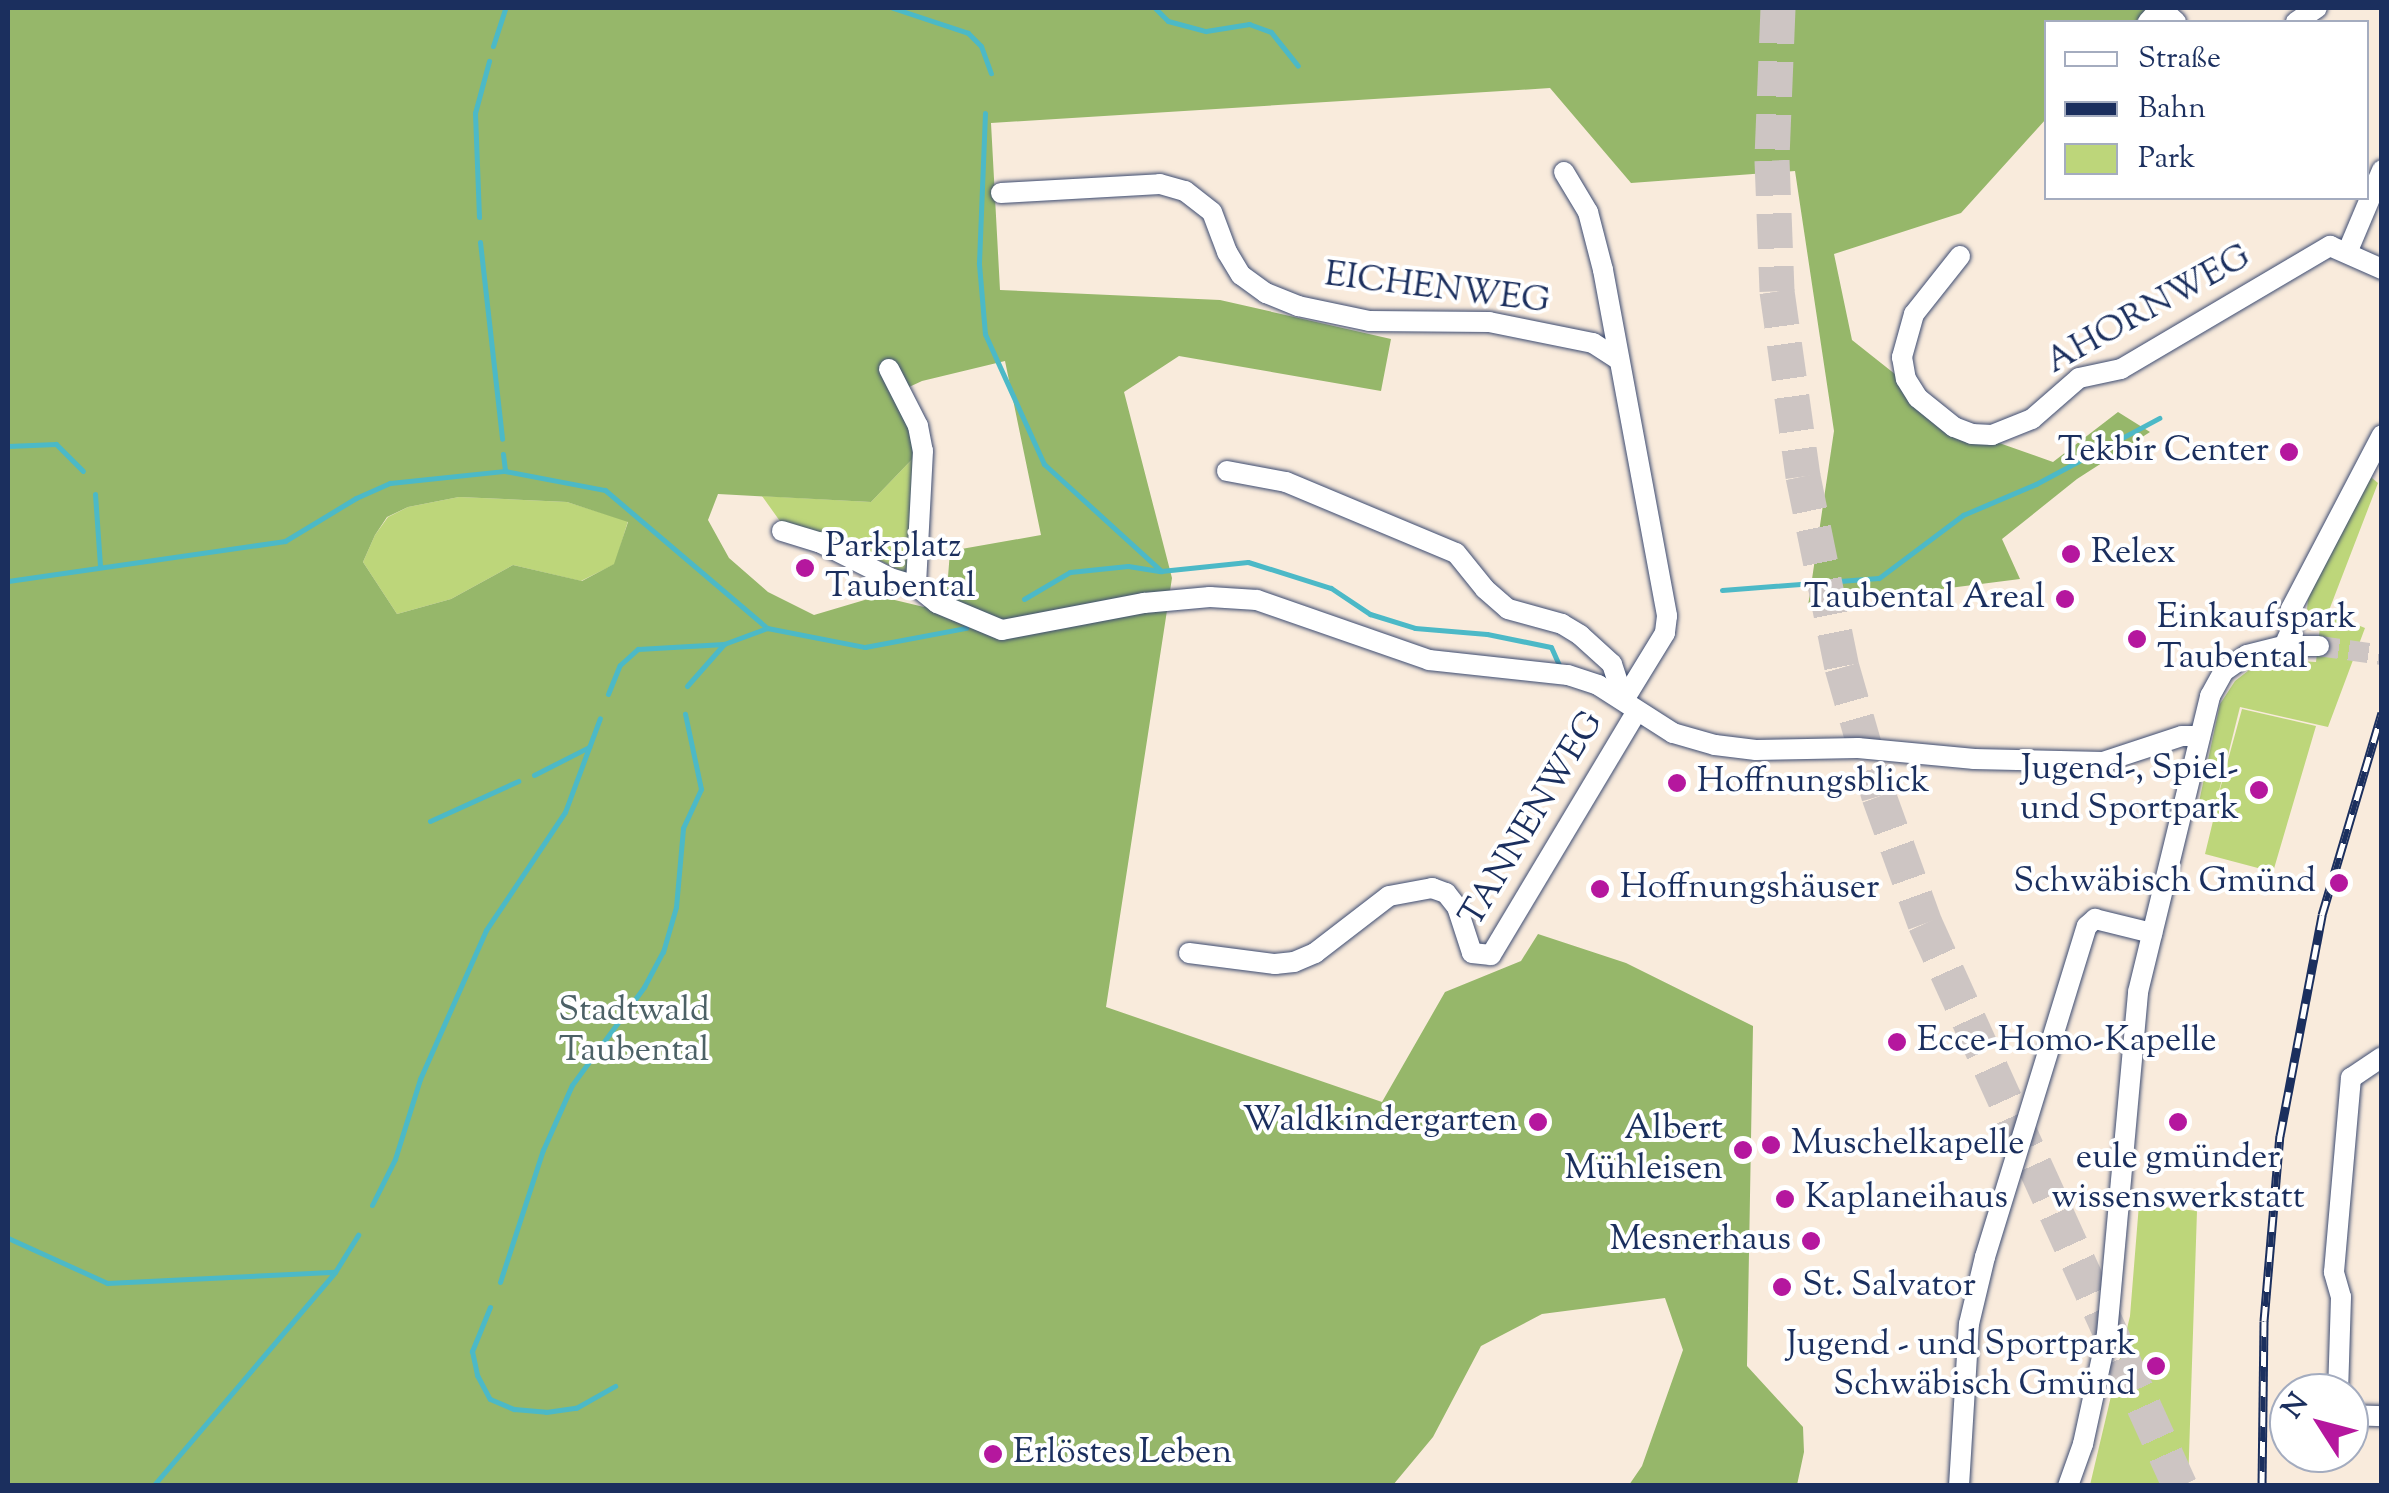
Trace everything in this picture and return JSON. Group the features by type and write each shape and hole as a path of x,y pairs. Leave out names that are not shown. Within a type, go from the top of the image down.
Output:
{"street":[{"path":"2150,20 2156,13 2174,20"},
{"path":"2382,170 2347,253 2382,269"},
{"path":"1564,172 1588,212 1668,616 1665,633 1630,707"},
{"name":"EICHENWEG","path":"1001,193 1160,184 1185,192 1212,212 1227,252 1242,275 1266,293 1298,306 1370,321 1490,322 1593,344 1618,359"},
{"name":"AHORNWEG","path":"1960,256 1914,314 1902,357 1906,378 1918,398 1954,427 1972,434 1992,435 2032,419 2079,378 2122,370 2330,246 2347,253"},
{"path":"890,370 918,426 923,451 916,586"},
{"path":"2284,646 2292,628 2292,608 2382,435"},
{"path":"1226,471 1286,482 1456,553 1485,589 1508,608 1562,624 1580,635 1612,664 1630,707"},
{"path":"782,530 916,586 937,603 1002,630 1144,604 1246,598 1429,660 1568,676 1630,707 1672,734 1756,750 1858,748 1974,759 2103,762 2182,736 2200,736"},
{"path":"2068,1486 2083,1444 2106,1334 2131,1038 2152,933 2210,696 2224,671 2247,655 2284,646 2319,646"},
{"name":"TANNENWEG","path":"1189,952 1275,964 1294,962 1315,953 1388,896 1432,888 1446,893 1458,907 1472,954 1491,955 1630,707"},
{"path":"1959,1486 1964,1378 1973,1307 2087,926 2095,919 2152,933"},
{"path":"2338,1373 2340,1297 2334,1272 2351,1078 2382,1057"}],"green space":[{"name":"Stadtwald Taubental","path":"8,8 2148,8 2137,20 2044,20 2044,121 1961,213 1834,254 1852,340 1968,432 2053,462 2118,412 2150,432 2077,479 2002,539 2020,579 1808,606 1834,431 1795,171 1631,183 1550,88 991,123 1000,290 1220,300 1391,339 1381,391 1179,356 1124,392 1172,578 1106,1007 1382,1102 1445,992 1521,961 1538,934 1626,963 1753,1026 1747,1366 1803,1427 1804,1452 1797,1485 1629,1485 1642,1466 1683,1350 1665,1298 1542,1314 1481,1346 1433,1437 1393,1485 8,1486","holes":["1005,361 1041,535 950,551 948,577 924,607 878,596 814,615 768,592 729,558 708,520 718,494 871,502 920,451 894,394 922,381","459,497 567,502 628,522 614,564 582,581 513,565 451,599 397,614 363,562 387,517 408,507"]},
{"path":"920,451 917,579 828,535 782,524 762,496 871,502"},
{"path":"2366,473 2378,483 2328,613 2365,628 2328,727 2240,707 2214,811 2242,709 2316,726 2273,872 2205,854 2213,821 2196,816 2220,704 2235,681 2253,667 2273,659 2316,662 2320,627 2307,609 2308,599"},
{"path":"459,497 567,502 628,521 615,564 581,581 513,565 451,599 397,614 363,562 375,535 388,517 408,507"},
{"name":"Jugend - und Sportpark Schwäbisch Gmünd","path":"2139,1204 2197,1211 2188,1485 2090,1485 2130,1316"}],"waterway":[{"path":"493,46 505,8"},
{"path":"893,8 968,33 981,46 991,73"},
{"path":"1155,8 1168,21 1206,31 1249,24 1271,32 1298,66"},
{"path":"479,217 475,113 489,61"},
{"path":"985,113 979,264 985,334 1044,464 1161,571"},
{"path":"480,242 502,439"},
{"path":"1722,590 1879,578 1963,515 2036,484 2159,418"},
{"path":"8,446 56,444 83,471"},
{"path":"503,454 505,471"},
{"path":"8,581 285,541 356,498 390,483 505,471 605,490 767,628 865,647 966,628"},
{"path":"95,494 100,566"},
{"path":"1024,599 1070,572 1128,566 1161,571 1248,562 1331,588 1370,614 1415,628 1487,634 1551,647 1559,665"},
{"path":"608,694 620,665 638,649 724,644 767,628"},
{"path":"687,686 724,644"},
{"path":"500,1282 543,1150 572,1085 644,987 663,952 676,907 683,828 701,789 685,714"},
{"path":"372,1205 395,1159 420,1079 486,930 565,812 600,718"},
{"path":"534,775 589,747"},
{"path":"430,821 518,781"},
{"path":"153,1486 335,1272 358,1235"},
{"path":"8,1238 107,1283 335,1272"},
{"path":"490,1307 472,1351 477,1375 490,1399 514,1409 546,1412 576,1408 615,1386"}],"tunnel":[{"path":"1778,8 1772,160 1777,291 1803,476 1842,667 1879,796 1925,923 2180,1486"},
{"path":"2319,646 2382,655"}],"railway":[{"path":"2262,1486 2264,1321 2280,1136 2322,915 2382,713"}],"place":[{"name":"Tekbir Center","path":"2289,452"},
{"name":"Relex","path":"2071,554"},
{"name":"Parkplatz Taubental","path":"805,568"},
{"name":"Taubental Areal","path":"2065,599"},
{"name":"Einkaufspark Taubental","path":"2137,639"},
{"name":"Hoffnungsblick","path":"1677,783"},
{"name":"Jugend-, Spiel- und Sportpark","path":"2259,790"},
{"name":"Schwäbisch Gmünd","path":"2339,883"},
{"name":"Hoffnungshäuser","path":"1600,889"},
{"name":"Ecce-Homo-Kapelle","path":"1897,1042"},
{"name":"Waldkindergarten","path":"1538,1122"},
{"name":"eule gmünder wissenswerkstatt","path":"2178,1122"},
{"name":"Muschelkapelle","path":"1771,1145"},
{"name":"Albert Mühleisen","path":"1743,1150"},
{"name":"Kaplaneihaus","path":"1785,1199"},
{"name":"Mesnerhaus","path":"1811,1241"},
{"name":"St. Salvator","path":"1782,1287"},
{"name":"Jugend - und Sportpark Schwäbisch Gmünd","path":"2156,1366"},
{"name":"Erlöstes Leben","path":"993,1454"}]}
